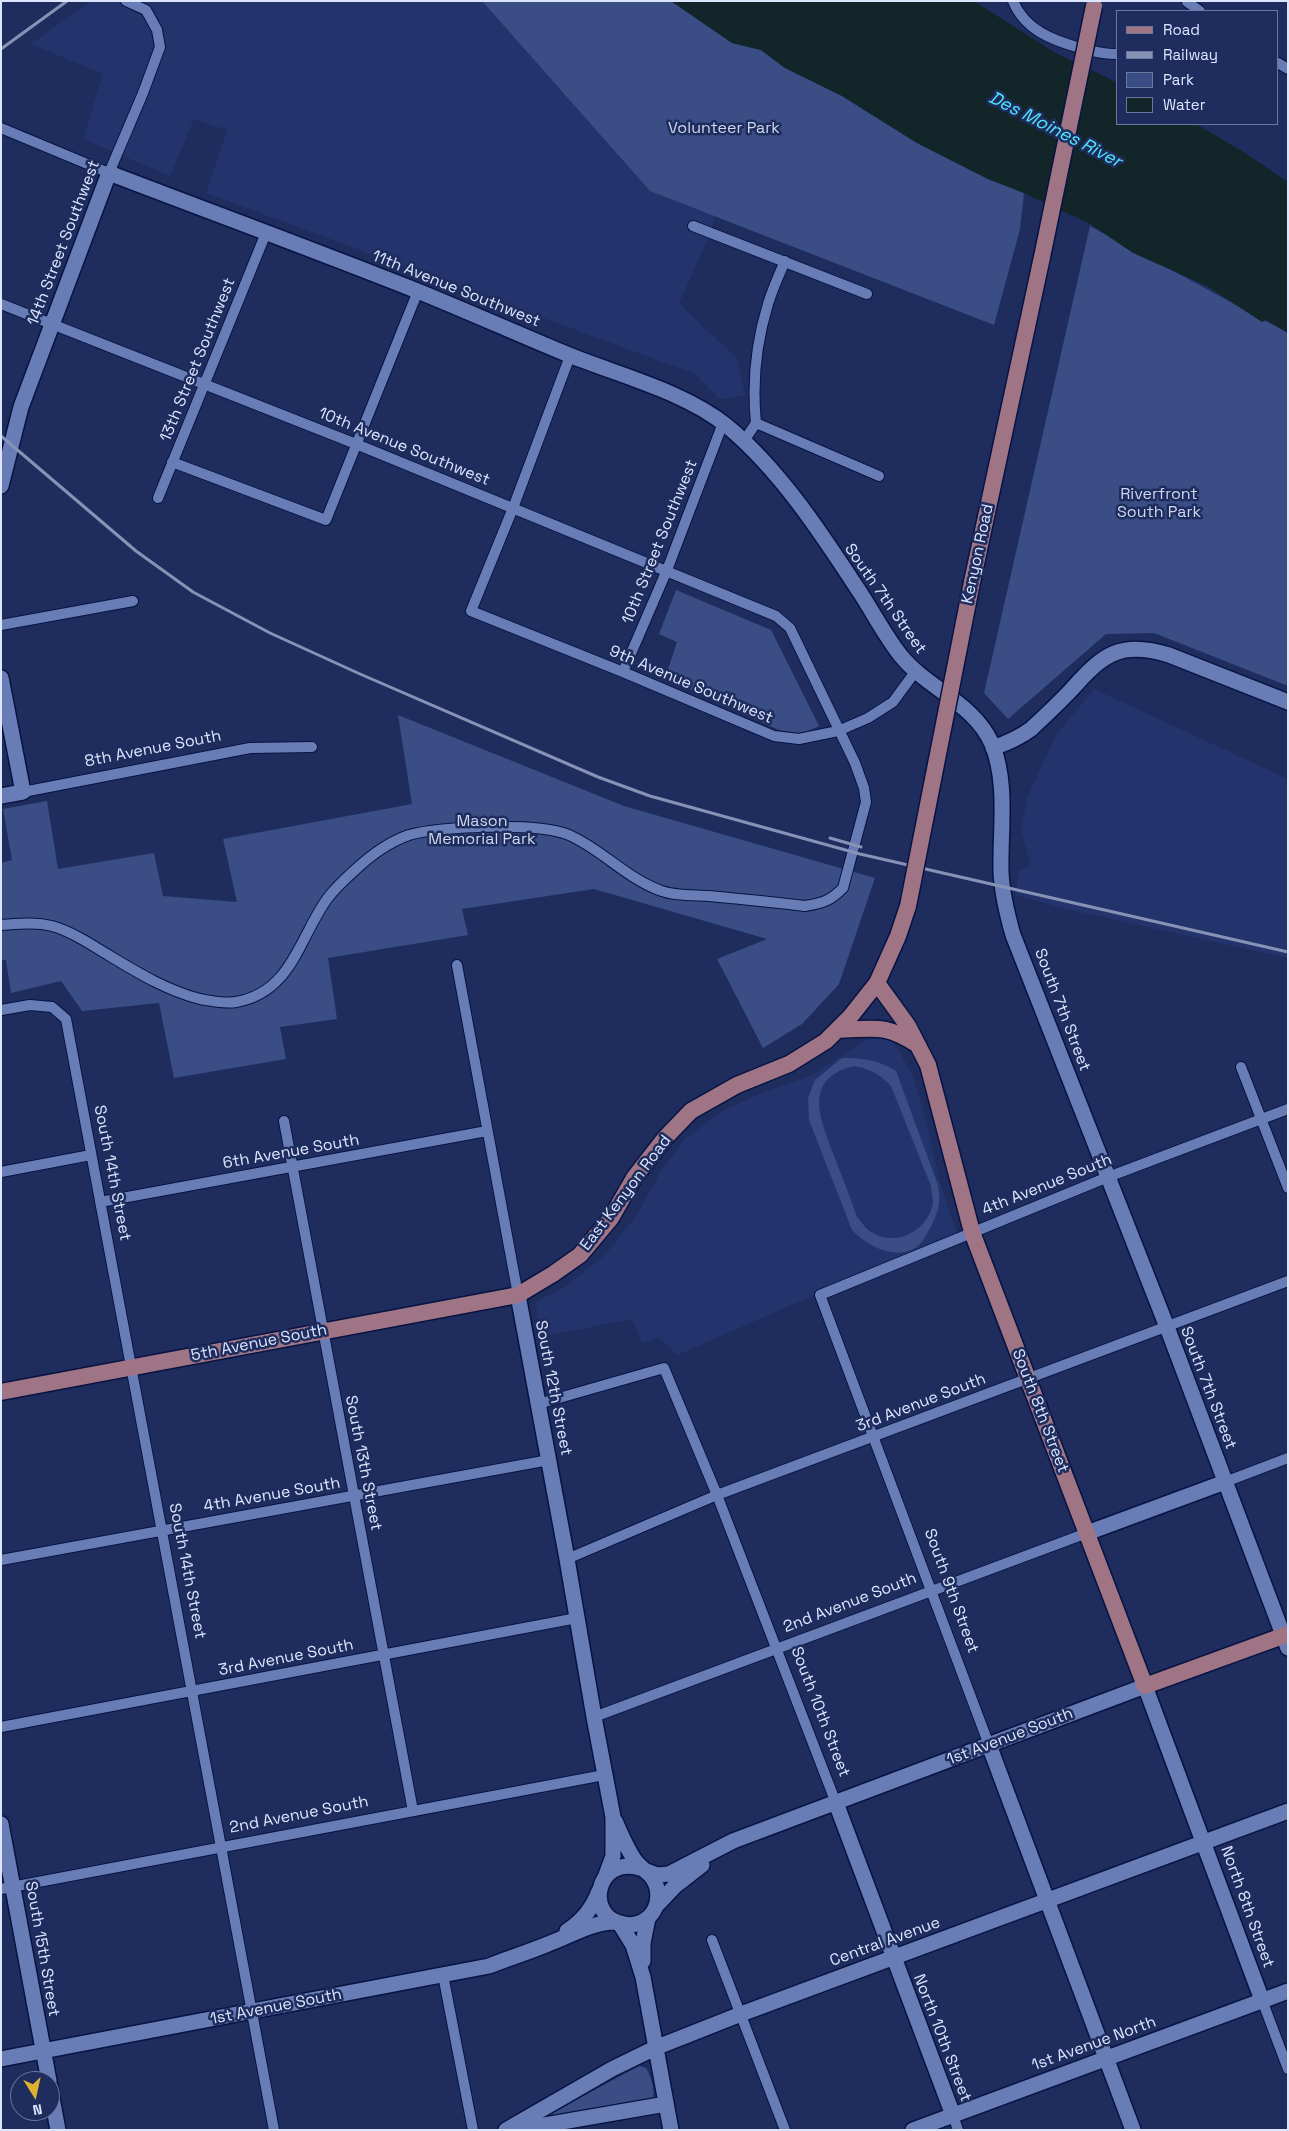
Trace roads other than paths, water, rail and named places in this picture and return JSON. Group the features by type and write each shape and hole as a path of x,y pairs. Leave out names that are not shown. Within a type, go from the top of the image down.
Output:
{"main road":[{"name":"Kenyon Road","path":"786,1065 826,1041 877,983 898,936 908,906 972,582 1094,4"},
{"name":"11th Avenue Southwest","path":"109,173 418,291 570,356 691,402 723,423 744,441"},
{"name":"14th Street Southwest","path":"1,486 21,407 109,173"},
{"name":"South 7th Street","path":"744,441 804,513 860,592 899,654 915,672 954,699 973,717 986,733 993,748 999,770 1001,876 1004,903 1013,935 1167,1327 1286,1639"},
{"path":"993,748 1016,739 1029,730 1060,702 1092,666 1102,659 1126,650 1151,649 1288,702"},
{"path":"1,678 23,792"},
{"name":"8th Avenue South","path":"1,796 23,792"},
{"name":"South 8th Street","path":"877,983 908,1026 928,1065 938,1096 972,1232 1204,1842"},
{"path":"837,1030 886,1029 904,1036 918,1045"},
{"name":"East Kenyon Road","path":"518,1295 580,1255 611,1218 634,1178 666,1138 691,1111 737,1085 786,1065"},
{"name":"5th Avenue South","path":"1,1392 518,1295"},
{"name":"South 12th Street","path":"518,1295 613,1817 613,1856 603,1882"},
{"name":"2nd Avenue South","path":"1087,1533 1225,1482"},
{"name":"1st Avenue South","path":"642,1869 657,1874 669,1874 733,1841 1145,1686 1286,1639"},
{"name":"South 9th Street","path":"989,1745 1133,2130"},
{"name":"South 10th Street","path":"836,1803 893,1958"},
{"name":"Central Avenue","path":"506,2130 612,2069 655,2048 741,2014 1288,1811"},
{"name":"South 12th Street","path":"613,1817 630,1853 642,1869"},
{"name":"South 15th Street","path":"1,1824 7,1888 47,2071"},
{"name":"1st Avenue South","path":"652,1912 675,1886 733,1841"},
{"name":"North 8th Street","path":"1204,1842 1262,2000"},
{"path":"644,1977 633,1945 617,1923 603,1910 599,1896 603,1882 619,1867 633,1866 642,1869 655,1882 658,1890 643,1943 644,1977 655,2048 671,2130"},
{"name":"1st Avenue South","path":"548,1945 587,1915 603,1882"},
{"path":"617,1923 634,1924 652,1912"},
{"name":"1st Avenue South","path":"1,2059 489,1966 548,1945 593,1925 604,1922 617,1923"},
{"name":"North 10th Street","path":"893,1958 953,2115"},
{"name":"1st Avenue North","path":"913,2130 1288,1991"},
{"path":"516,2130 666,2104"}],"street":[{"name":"14th Street Southwest","path":"109,173 143,93 160,47 157,30 146,10 126,1"},
{"path":"1013,1 1018,13 1038,32 1058,41 1106,55 1116,54"},
{"path":"1187,2 1199,10"},
{"name":"11th Avenue Southwest","path":"3,126 109,173"},
{"path":"693,226 867,294"},
{"name":"13th Street Southwest","path":"158,498 266,233"},
{"path":"744,441 756,423 753,391 757,353 768,304 785,261"},
{"path":"172,462 326,520 418,291"},
{"name":"10th Avenue Southwest","path":"1,304 356,444 776,616 790,628 838,731"},
{"path":"513,508 570,356"},
{"name":"10th Street Southwest","path":"623,672 666,570 723,423"},
{"path":"756,423 879,476"},
{"name":"9th Avenue Southwest","path":"513,508 471,611 623,672 774,736 799,739 838,731 868,718 893,702 915,672"},
{"path":"1,625 133,601"},
{"path":"1,925 26,923 53,926 88,942 142,975 180,994 212,1001 234,1002 256,997 277,980 292,964 326,900 367,859 391,842 411,835 444,829 497,827 537,828 568,834 595,850 622,870 660,891 805,906 822,903 835,896 843,888 866,802 864,788 855,763 838,731"},
{"name":"8th Avenue South","path":"23,792 250,748 312,747"},
{"name":"South 12th Street","path":"457,965 518,1295"},
{"name":"South 14th Street","path":"1,1010 30,1005 52,1007 66,1019 274,2130"},
{"path":"1241,1067 1288,1188"},
{"name":"4th Avenue South","path":"820,1295 1108,1177 1288,1109"},
{"name":"South 13th Street","path":"284,1121 413,1811"},
{"name":"6th Avenue South","path":"100,1202 487,1131"},
{"path":"1,1172 91,1155"},
{"name":"3rd Avenue South","path":"567,1559 717,1495 1288,1281"},
{"name":"South 9th Street","path":"820,1295 875,1437 989,1745"},
{"name":"South 10th Street","path":"538,1404 664,1368 717,1495 836,1803"},
{"name":"2nd Avenue South","path":"1225,1482 1288,1458"},
{"name":"4th Avenue South","path":"1,1560 549,1460"},
{"name":"2nd Avenue South","path":"594,1716 1087,1533"},
{"name":"3rd Avenue South","path":"1,1727 577,1618"},
{"name":"2nd Avenue South","path":"7,1888 604,1775"},
{"path":"712,1940 785,2130"},
{"path":"443,1975 473,2130"},
{"name":"North 8th Street","path":"1262,2000 1288,2069"},
{"name":"North 10th Street","path":"953,2115 958,2130"}],"water":[{"name":"Des Moines River","path":"671,1 974,1 1054,52 1116,82 1116,125 1198,125 1242,151 1288,182 1288,333 1266,320 1262,322 1207,286 1133,253 1090,224 1024,193 988,179 917,143 842,96 785,68 761,50 732,43"}],"railway":[{"path":"1,49 67,1"},
{"path":"1,436 136,551 193,592 270,633 598,777 650,796 860,854 1288,952"},
{"path":"830,838 861,847"}],"park label":[{"name":"Volunteer Park","path":"724,129"},
{"name":"Riverfront South Park","path":"1159,504"},
{"name":"Mason Memorial Park","path":"482,831"}]}
